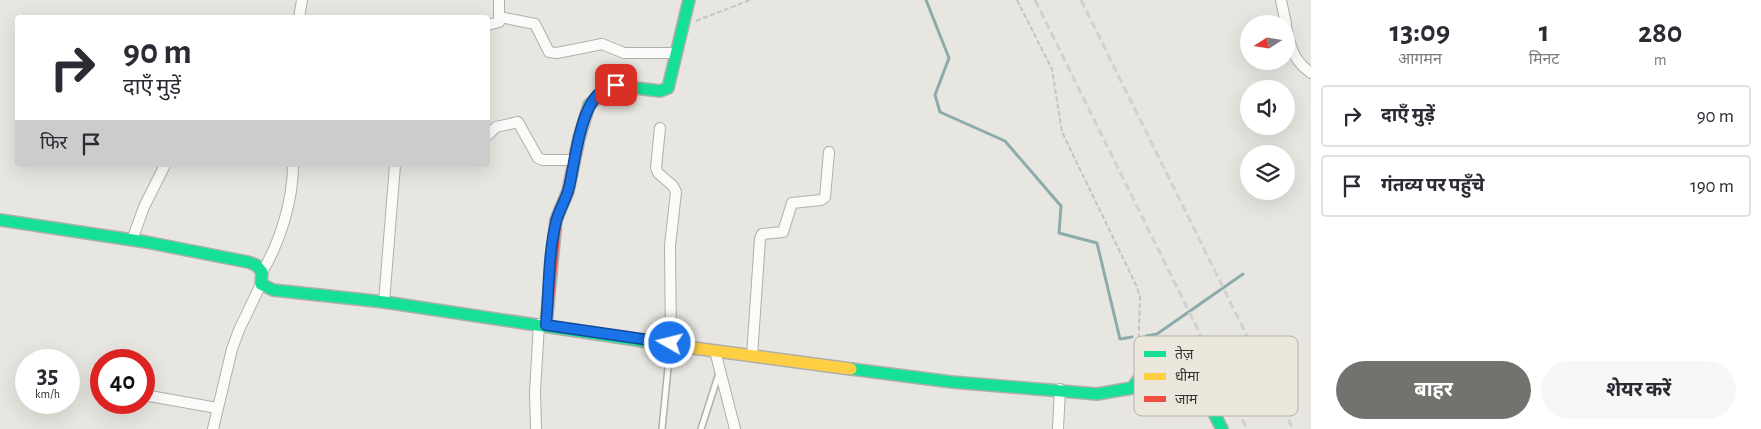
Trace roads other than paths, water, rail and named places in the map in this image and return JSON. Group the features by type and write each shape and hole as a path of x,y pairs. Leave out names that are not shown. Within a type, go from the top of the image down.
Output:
{"street":[{"path":"300,15 302,0"},
{"path":"490,25 495,24 500,17 499,0"},
{"path":"536,429 535,392 554,230 568,191 579,137 592,100 611,85 665,90 669,83 689,0"},
{"path":"1281,0 1284,15"},
{"path":"500,17 535,24 549,52 557,53 602,44 624,53 676,53"},
{"path":"1295,59 1311,73"},
{"path":"490,133 496,127 518,122 538,158 542,160 575,160"},
{"path":"660,128 656,168 658,174 673,186 676,199 670,246 670,343"},
{"path":"752,356 760,239 762,234 766,232 783,232 792,203 821,200 825,197 829,152"},
{"path":"132,240 144,207 164,167"},
{"path":"213,429 239,330 261,284 262,272 275,250 279,237 291,184 293,167"},
{"path":"384,302 395,167"},
{"path":"0,220 132,240 248,262 256,265 262,272"},
{"path":"261,284 273,290 384,302 715,351 952,382 1060,389 1097,394 1117,392 1132,388 1134,385"},
{"path":"715,351 735,429"},
{"path":"1058,429 1060,389"},
{"path":"155,397 217,408"},
{"path":"1215,416 1222,429"}],"lane":[{"path":"662,429 670,343"},
{"path":"701,429 720,371"}],"waterway":[{"path":"926,0 949,58 935,95 940,112 1005,141 1061,206 1059,233 1097,243 1120,339 1132,337"},
{"path":"1146,336 1157,334 1243,274"}],"railway":[{"path":"1035,0 1201,336"},
{"path":"1081,0 1247,336"},
{"path":"1241,416 1247,429"},
{"path":"1287,416 1293,429"}]}
